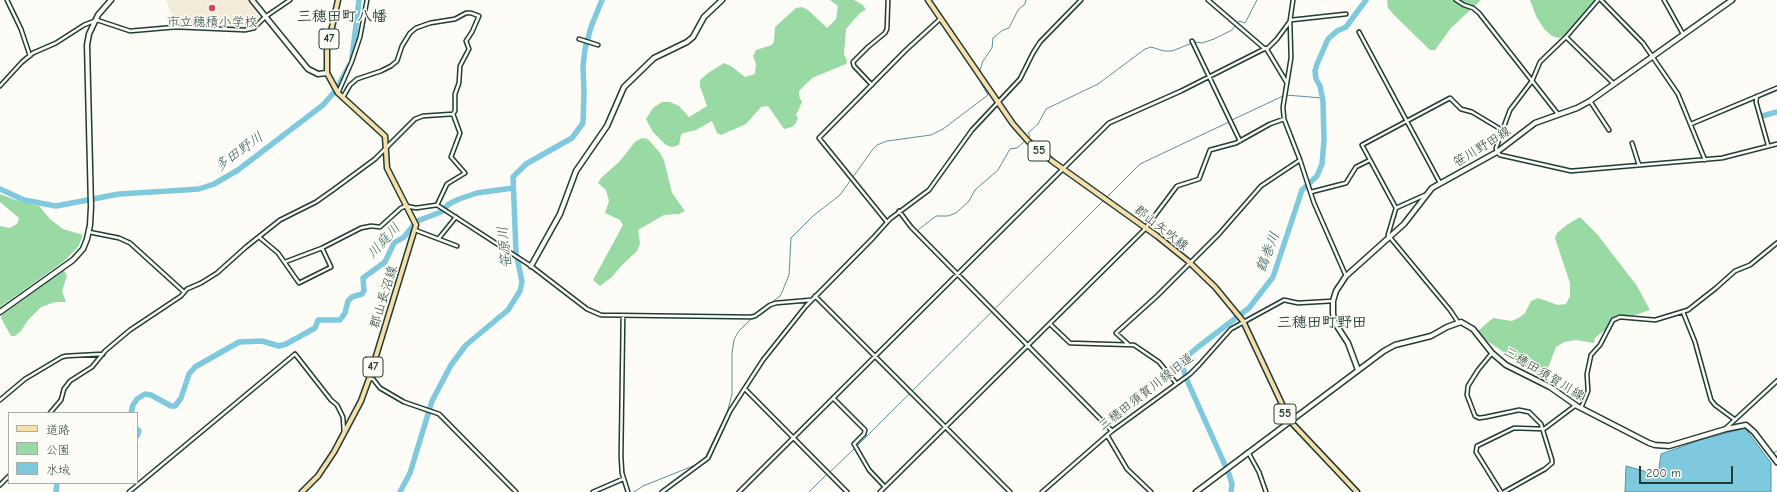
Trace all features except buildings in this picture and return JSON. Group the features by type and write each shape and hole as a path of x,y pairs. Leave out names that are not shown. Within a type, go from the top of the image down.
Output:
{"main road":[{"name":"郡山長沼線","path":"302,492 318,476 334,452 361,401 416,225 387,168 387,148 385,136 338,93 327,73 327,50 338,0"},
{"name":"郡山矢吹線","path":"928,0 1013,124 1028,141 1190,263 1215,287 1243,322 1290,421 1357,492"}],"street":[{"path":"7,0 21,30 30,56"},
{"path":"0,312 76,256 86,244 89,232 90,207 86,49 89,34 95,21 100,12 111,0"},
{"path":"252,0 308,69 318,74 327,73"},
{"path":"0,86 30,56 56,43 84,25 95,21 99,20 130,31 176,28 245,30 254,28 265,17 290,0"},
{"path":"338,93 360,38 367,0"},
{"path":"531,266 560,214 576,171 607,126 624,86 654,58 693,37 704,17 722,0"},
{"path":"872,85 854,66 853,62 885,33 887,29 888,0"},
{"path":"662,492 708,458 726,417 763,360 811,300 887,222 899,211 929,190 962,143 1020,79 1033,53 1044,37 1081,0"},
{"path":"1208,0 1266,49 1287,83"},
{"path":"1293,0 1290,21 1291,58 1284,107 1284,119 1300,160 1314,203 1346,276"},
{"path":"1456,0 1473,8 1479,13 1558,114"},
{"path":"1705,160 1678,94 1642,41 1600,0 1566,37 1540,62 1532,81 1510,110 1496,148 1497,152 1502,156 1564,170 1705,160 1727,157 1768,145 1777,144"},
{"path":"1664,0 1683,34"},
{"name":"笹川野田線","path":"1358,370 1348,343 1335,323 1332,314 1333,301 1336,291 1346,276 1404,224 1425,194 1440,183 1497,152 1535,123 1577,108 1590,101 1732,0"},
{"path":"342,97 350,85 357,79 381,71 397,61 402,46 410,33 416,28 430,23 455,19 466,13 479,16 466,41 469,49 460,66 459,83 455,94 455,111 453,114 460,133 451,157 465,173 447,184 439,206"},
{"path":"739,492 1110,123 1266,49 1277,39 1290,21 1346,14"},
{"path":"887,222 819,138 917,39 940,19"},
{"path":"1359,32 1440,183"},
{"path":"1566,37 1614,85"},
{"path":"579,39 598,45"},
{"path":"1192,41 1240,141"},
{"path":"1691,124 1777,88"},
{"path":"1757,96 1756,102 1768,145"},
{"path":"1196,492 1387,349 1399,344 1431,336 1458,322 1450,310 1389,238 1388,235 1396,208 1362,145 1450,98 1461,109 1472,112 1502,130"},
{"path":"1590,101 1609,130"},
{"path":"51,412 61,400 67,384 73,378 86,372 103,354 130,330 184,292 217,273 280,220 322,198 375,159 412,122 419,117 453,114"},
{"path":"880,492 1145,228 1177,186 1199,179 1210,150 1240,141 1270,124 1284,119"},
{"path":"1632,143 1639,165"},
{"path":"1128,344 1116,333 1190,263 1236,215 1261,186 1300,160"},
{"path":"1311,192 1346,183 1350,180 1356,167 1370,160"},
{"path":"1396,208 1425,194"},
{"path":"285,262 322,248 361,228 368,226 380,227 399,209 408,207 416,208 439,206 531,266 587,309 601,315 751,317 776,303 811,300"},
{"path":"899,211 911,227 1112,431"},
{"path":"439,238 456,217"},
{"path":"415,229 457,246"},
{"path":"89,232 119,238 130,242 184,292"},
{"path":"259,237 285,262 299,283 332,267 322,248"},
{"path":"1581,408 1588,391 1587,374 1591,355 1600,345 1613,320 1620,317 1655,320 1683,312 1716,288 1735,270 1750,264 1777,243"},
{"path":"815,296 1010,492"},
{"name":"三穂田須賀川線旧道","path":"1042,492 1112,431 1190,374 1231,329 1284,300 1298,303 1333,301"},
{"path":"1683,312 1695,342 1711,400 1715,405 1734,419"},
{"path":"623,316 621,456 623,479 628,492"},
{"name":"三穂田須賀川線","path":"1458,322 1464,323 1473,329 1492,352 1510,368 1550,387 1581,408 1649,443 1662,447 1678,444 1743,425 1749,426 1777,462"},
{"path":"1050,324 1070,343 1134,345 1156,359 1176,383"},
{"path":"1492,352 1468,386 1467,396 1475,416 1479,418 1524,410 1534,415 1543,430 1552,463 1545,469 1502,492 1476,451 1476,446 1514,428 1543,430 1576,405"},
{"path":"0,400 25,379 62,357 103,354"},
{"path":"130,491 295,354 326,395 337,405 344,417 344,432"},
{"path":"369,379 373,379 383,390 422,409 439,414 517,492"},
{"path":"1726,429 1734,419 1758,400 1777,381"},
{"path":"745,389 847,492"},
{"path":"833,398 865,430 865,433 854,444 870,470 885,487"},
{"path":"1107,435 1128,469 1151,492"},
{"path":"1248,452 1259,472 1266,492"},
{"path":"0,485 8,477"},
{"path":"593,492 623,479"}],"shaded area":[{"name":"市立穂積小学校","path":"166,0 249,0 262,18 254,26 247,29 176,26"}],"green space":[{"path":"830,0 854,0 863,5 866,10 860,13 846,29 844,54 847,61 846,64 812,78 799,91 799,96 802,102 796,115 798,118 796,123 792,127 784,129 768,106 761,107 746,124 721,135 717,133 712,121 696,130 683,133 681,135 679,145 672,147 666,145 653,132 646,119 653,108 662,102 670,102 679,106 689,117 707,106 700,86 700,80 724,63 731,66 745,77 755,74 756,64 753,56 756,50 772,45 774,41 775,27 796,8 802,7 808,10 827,28 836,19 838,6"},
{"path":"1387,0 1481,0 1451,28 1435,50 1430,50 1393,14 1388,8"},
{"path":"1530,0 1601,0 1568,35 1559,38 1552,36 1544,29 1536,16"},
{"path":"642,138 648,139 660,153 664,160 672,193 685,211 679,214 664,215 638,230 640,243 637,251 612,277 600,286 593,280 623,225 620,220 605,213 609,201 606,190 598,183 601,178 619,162 635,142"},
{"path":"0,194 39,206 51,220 63,229 83,235 78,247 63,262 0,307 0,226 10,228 17,224 19,218 0,202"},
{"path":"1580,217 1597,234 1637,286 1650,310 1622,319 1612,324 1595,338 1594,343 1576,340 1564,342 1556,347 1548,368 1543,376 1537,375 1486,340 1478,331 1493,318 1512,321 1520,317 1525,313 1531,301 1538,298 1558,305 1566,304 1570,296 1570,283 1555,238 1557,233"},
{"path":"64,270 67,276 62,291 66,302 55,302 41,307 28,320 21,331 15,336 11,336 1,318 2,315"}],"water":[{"path":"1745,428 1771,463 1771,492 1625,492 1626,466 1658,475 1661,454 1700,440"}],"waterway":[{"name":"多田野川","path":"352,58 359,0"},
{"name":"笹原川","path":"400,492 410,473 432,401 451,365 466,345 508,310 520,291 522,282 516,252 513,177 526,164 572,138 583,123 583,66 585,49 591,27 602,0"},
{"path":"979,73 983,61 992,48 993,38 1003,30 1009,28 1018,10 1025,4 1026,0"},
{"path":"1237,23 1239,21 1245,23 1257,0"},
{"name":"鶴巻川","path":"1231,492 1232,484 1229,474 1186,378 1182,364 1186,357 1249,308 1273,277 1302,190 1317,176 1322,164 1324,140 1323,101 1320,86 1316,79 1315,71 1317,64 1328,39 1337,31 1346,27 1366,0"},
{"path":"1028,138 1030,136 1028,133 1038,124 1046,109 1098,84 1145,49 1151,47 1164,51 1172,51 1195,42 1202,43 1214,39 1232,30 1235,26"},
{"name":"多田野川","path":"0,189 24,200 56,206 119,194 199,189 214,184 238,170 323,105 336,90 349,66"},
{"path":"754,316 780,296 782,292 789,275 791,238 813,216 840,195 873,149 877,145 887,141 931,135 943,129 988,95 978,78 979,76"},
{"path":"1286,95 1322,98"},
{"path":"1232,120 1283,96"},
{"path":"1762,116 1777,112"},
{"path":"1106,198 1140,164 1229,122"},
{"path":"918,230 936,216 948,216 956,213 969,201 975,190 998,170 1010,149 1017,148 1026,140"},
{"name":"川庭川","path":"131,412 133,405 137,399 145,394 151,395 171,406 175,406 181,398 189,374 195,367 239,342 262,341 279,346 286,344 315,328 318,320 340,320 345,313 348,301 352,297 362,294 364,291 363,278 385,262 394,243 404,237 417,221 441,212 449,204 459,199 477,193 513,188"},
{"path":"857,446 1104,200"},
{"path":"705,458 727,413 732,394 732,353 734,340 738,332 752,318"},
{"name":"川庭川","path":"138,430 138,434"},
{"path":"830,472 855,448"},
{"path":"1773,453 1777,451"},
{"path":"634,492 643,486 698,464"},
{"path":"809,492 827,474"},
{"name":"川庭川","path":"56,492 57,484"}],"place":[{"name":"市立穂積小学校","path":"212,8"}],"district":[{"name":"三穂田町八幡","path":"342,17"},
{"name":"三穂田町野田","path":"1322,323"}]}
